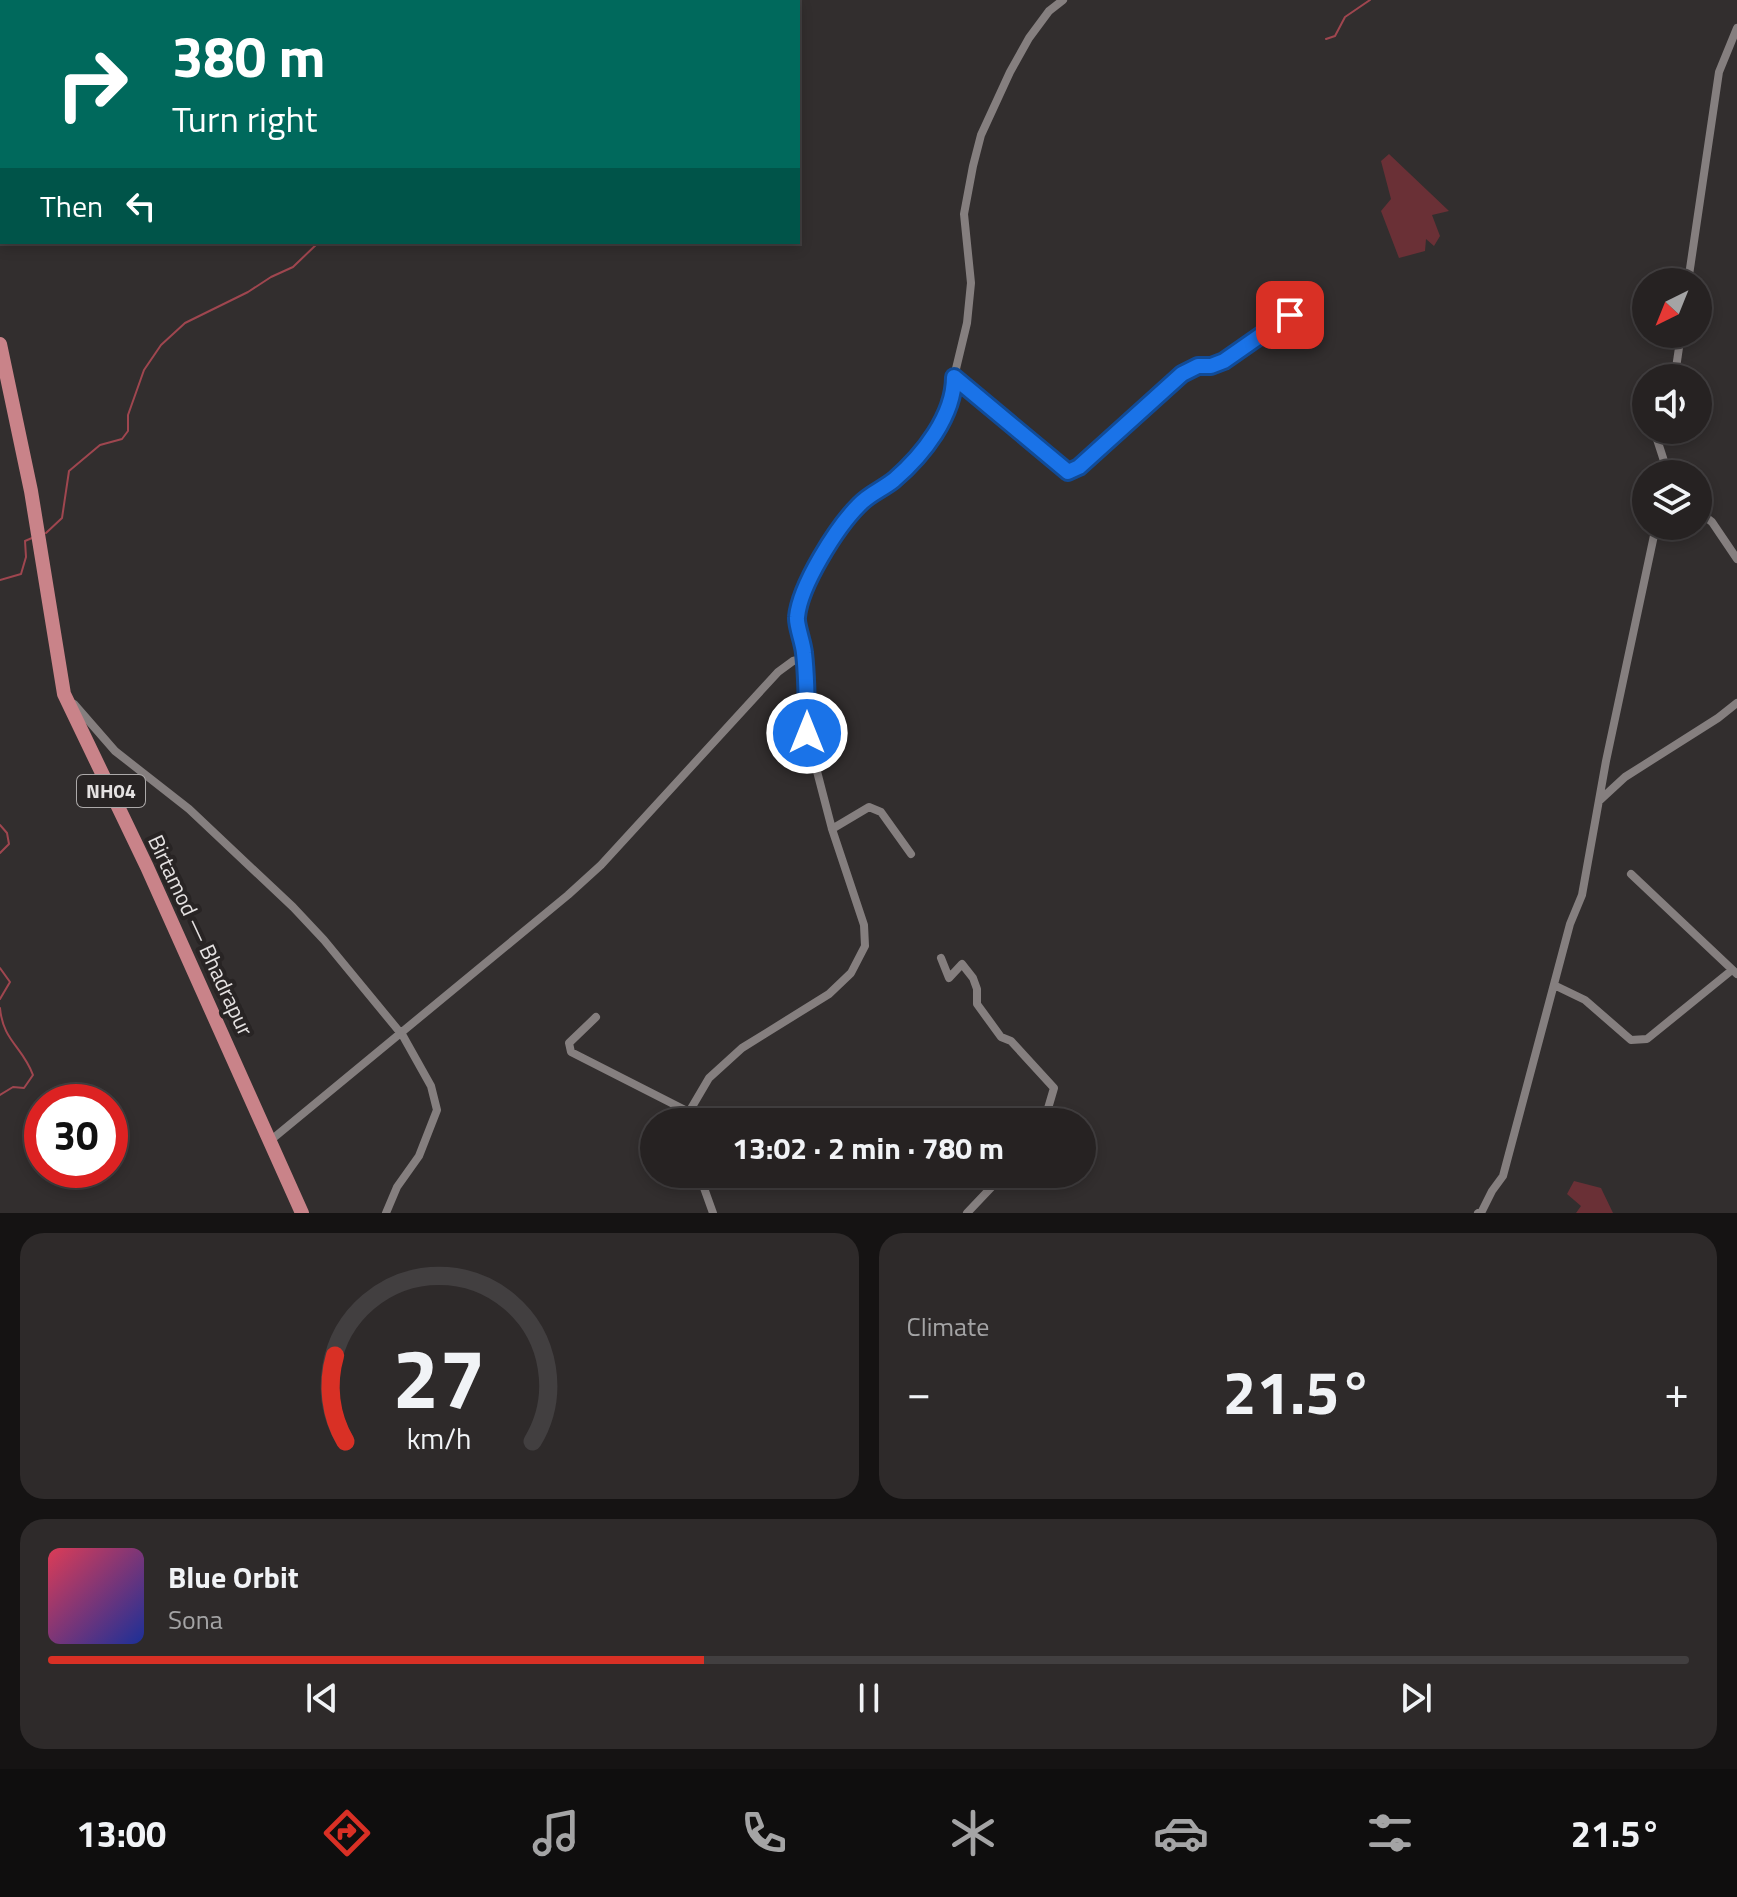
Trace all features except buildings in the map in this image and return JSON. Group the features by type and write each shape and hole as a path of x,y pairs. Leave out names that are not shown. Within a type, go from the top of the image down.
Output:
{"main road":[{"name":"Birtamod — Bhadrapur","path":"0,344 31,491 64,694 302,1213"}],"street":[{"path":"691,1108 709,1078 722,1065 754,1040 829,994 851,973 865,946 864,925 832,829 807,733 805,658 797,619 818,560 860,503 894,480 922,453 954,394 954,377 967,323 971,283 964,214 981,135 1029,38 1049,11 1063,0"},
{"path":"1690,268 1719,72 1737,28"},
{"path":"954,377 1068,472 1079,467 1182,374 1198,366 1211,366 1224,361 1290,315"},
{"path":"1712,522 1737,559"},
{"path":"1478,1213 1503,1176 1556,986 1570,924 1582,895 1653,540"},
{"path":"271,1140 568,895 665,797 778,672 793,661 805,658"},
{"path":"64,694 115,751 189,809 293,907 400,1031 431,1086 437,1110 419,1156 397,1187 386,1213"},
{"path":"1599,802 1625,777 1737,703"},
{"path":"832,829 869,807 881,812 911,854"},
{"path":"1556,986 1585,1000 1631,1040 1638,1041 1657,1032 1735,972 1631,874"},
{"path":"941,958 949,978 962,964 973,978 977,1004 1001,1037 1011,1041 1054,1088 1048,1108"},
{"path":"596,1017 569,1043 571,1052 681,1108"},
{"path":"704,1188 713,1213"},
{"path":"967,1213 991,1188"}],"shaded area":[{"path":"1389,154 1449,211 1432,215 1440,236 1434,246 1426,239 1425,251 1399,258 1381,211 1391,199 1381,161"},
{"path":"1574,1181 1601,1188 1613,1213 1576,1213 1581,1206 1567,1194"}],"waterway":[{"path":"1326,39 1335,36 1345,17 1370,0"},
{"path":"46,533 62,518 69,471 100,445 122,439 128,431 128,415 144,370 161,345 185,323 293,267 317,244"},
{"path":"0,580 21,574 26,557 25,541 32,538"},
{"path":"0,825 7,833 9,844 0,853"},
{"path":"0,968 10,982 0,999"},
{"path":"0,1008 5,1028 33,1075 24,1088 13,1087 0,1095"}],"route":[{"path":"807,733 807,678 797,619 803,595 818,560 860,503 894,480 922,453 954,394 954,377 1068,472 1079,467 1182,374 1198,366 1211,366 1224,361 1290,315"}]}
